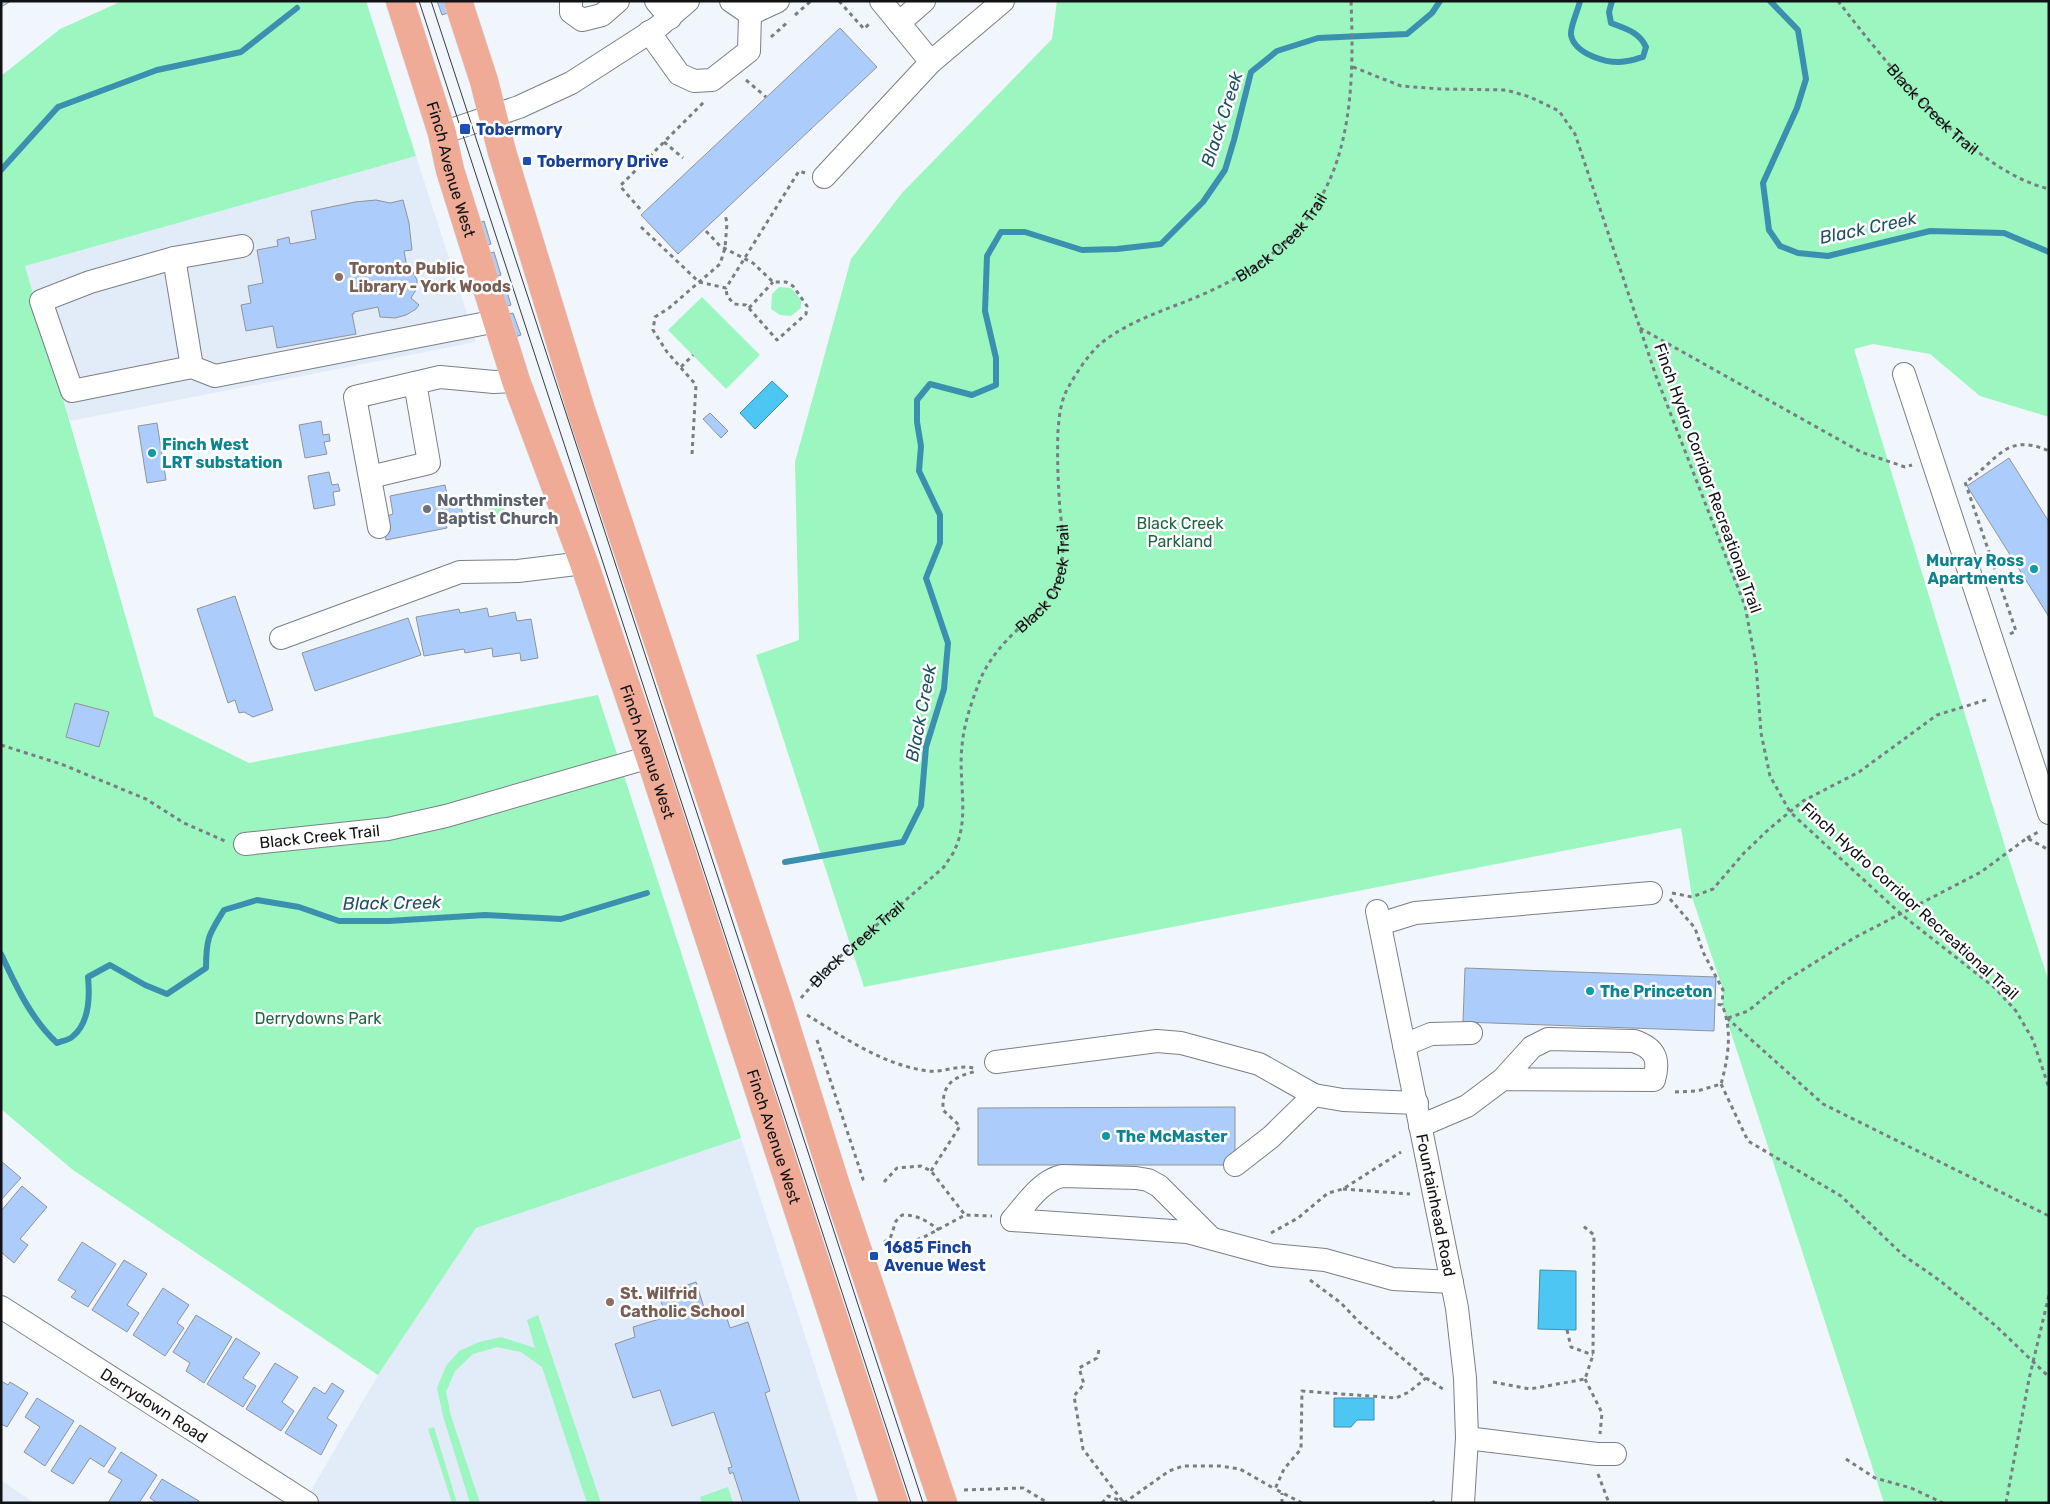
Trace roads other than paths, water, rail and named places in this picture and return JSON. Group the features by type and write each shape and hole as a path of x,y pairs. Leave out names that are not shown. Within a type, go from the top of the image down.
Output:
{"main road":[{"name":"Finch Avenue West","path":"400,1 442,133 450,170 516,381 584,563 650,757 894,1503"},
{"path":"458,1 484,81 502,152 581,410 778,1002 837,1188 954,1496"}],"street":[{"path":"571,1 571,12 582,20 602,15 618,1"},
{"path":"442,133 493,116 571,83 649,32 663,10 688,1"},
{"path":"731,1 750,14"},
{"path":"750,14 778,1"},
{"path":"880,1 931,62"},
{"path":"899,22 924,1"},
{"path":"824,176 931,62 1002,1"},
{"path":"649,32 679,74 694,81 712,80 749,51 750,14"},
{"path":"242,246 174,258 90,282 41,301 72,391 192,367 215,376 497,321"},
{"path":"174,258 192,367"},
{"path":"1904,374 2049,813"},
{"path":"379,527 355,397 440,377 494,382 516,381"},
{"path":"370,477 429,463 416,383"},
{"path":"281,638 460,572 518,571 584,563"},
{"name":"Black Creek Trail","path":"244,844 388,829 446,816 650,757"},
{"name":"Fountainhead Road","path":"1463,1503 1467,1438 1465,1378 1452,1282 1378,917 1651,893"},
{"path":"1404,1044 1431,1034 1471,1033"},
{"path":"1420,1126 1467,1106 1503,1079 1532,1047 1548,1039 1634,1040 1647,1045 1655,1056 1658,1067 1654,1080 1503,1079"},
{"path":"996,1062 1157,1041 1173,1042 1258,1064 1314,1096 1343,1100 1416,1103"},
{"path":"1235,1165 1271,1137 1314,1096"},
{"path":"1211,1238 1159,1186 1148,1180 1136,1178 1062,1176 1054,1178 1039,1189 1012,1220 1187,1232 1272,1254 1326,1260 1393,1279 1452,1282"},
{"name":"Derrydown Road","path":"1,1307 307,1503"},
{"path":"1467,1438 1597,1454 1615,1454"}],"water":[{"path":"772,381 788,396 755,429 740,413"},
{"path":"1540,1270 1576,1271 1576,1330 1538,1329"},
{"path":"1334,1398 1374,1398 1374,1420 1357,1420 1351,1427 1334,1427"}],"waterway":[{"name":"Black Creek","path":"785,862 903,842 921,806 926,747 944,689 948,643 926,578 940,543 940,515 919,471 921,446 917,422 917,400 930,384 972,395 996,385 996,358 985,311 987,256 1001,232 1025,232 1082,250 1117,249 1161,244 1203,202 1225,170 1251,72 1277,51 1318,38 1407,34 1432,13 1440,1"},
{"name":"Black Creek","path":"1580,1 1571,31 1574,42 1579,48 1603,60 1620,62 1643,57 1646,47 1640,38 1611,23 1609,12 1612,1"},
{"name":"Black Creek","path":"1770,1 1798,30 1806,79 1797,108 1763,183 1769,230 1780,246 1798,253 1828,256 1930,231 2004,233 2049,252"},
{"path":"1,170 58,107 157,70 241,52 297,8"},
{"name":"Black Creek","path":"1,954 18,990 32,1013 57,1043 71,1038 78,1031 86,1017 89,1001 88,977 110,965 145,985 167,994 206,968 209,937 224,910 257,900 299,907 339,921 389,921 485,915 561,919 647,893"}],"tram line":[{"path":"419,1 911,1503"},
{"path":"431,1 923,1503"}],"place":[{"name":"Tobermory","path":"465,129"},
{"name":"Tobermory Drive","path":"527,161"},
{"name":"Toronto Public Library - York Woods","path":"339,277"},
{"name":"Finch West LRT substation","path":"152,453"},
{"name":"Northminster Baptist Church","path":"427,509"},
{"name":"Murray Ross Apartments","path":"2034,569"},
{"name":"The Princeton","path":"1590,991"},
{"name":"The McMaster","path":"1106,1136"},
{"name":"1685 Finch Avenue West","path":"874,1256"},
{"name":"St. Wilfrid Catholic School","path":"610,1302"}],"park label":[{"name":"Black Creek Parkland","path":"1180,532"},
{"name":"Derrydowns Park","path":"318,1018"}]}
